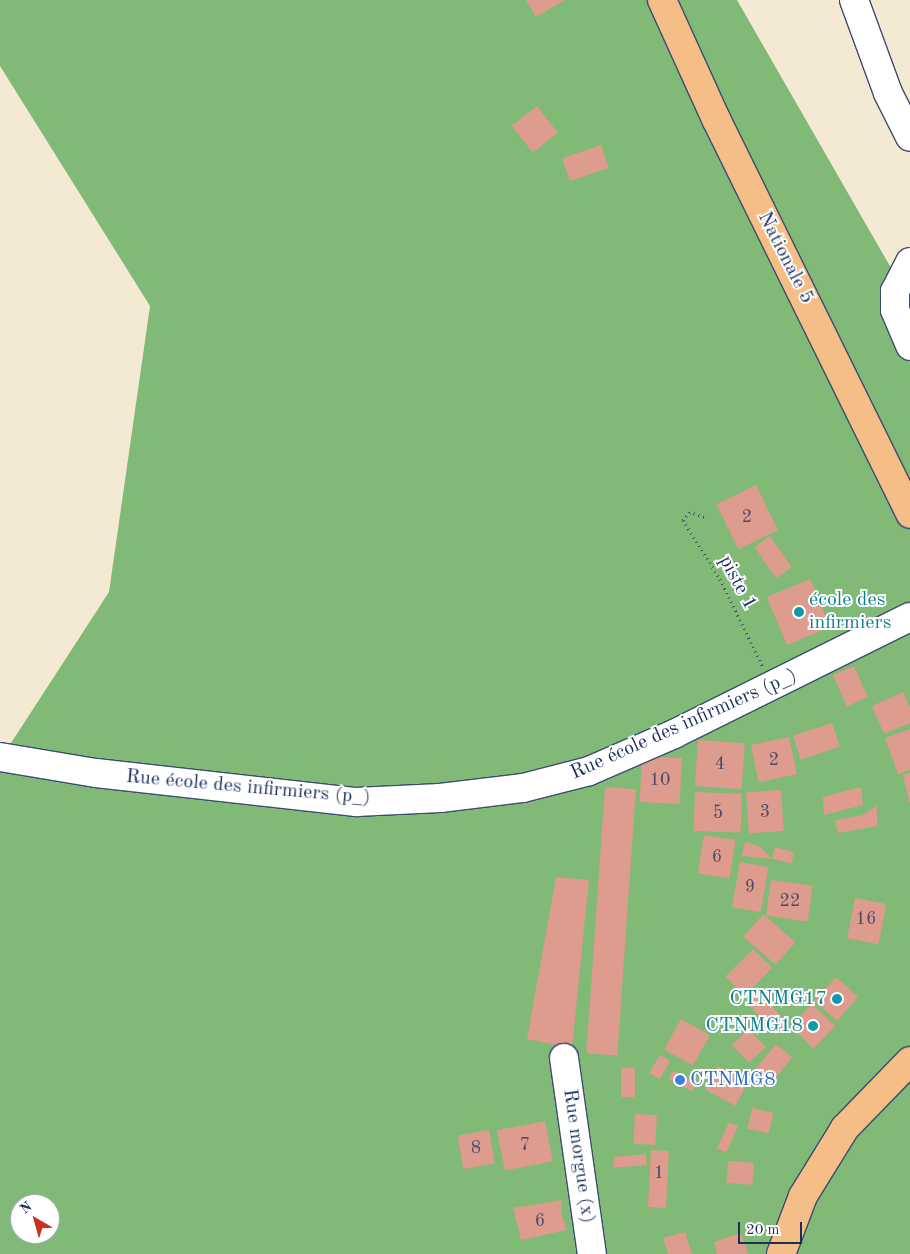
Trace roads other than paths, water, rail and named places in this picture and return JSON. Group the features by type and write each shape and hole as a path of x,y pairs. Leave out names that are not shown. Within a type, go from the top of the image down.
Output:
{"highway":[{"name":"Nationale 5","path":"662,0 716,119 910,513"},
{"path":"781,1254 803,1196 850,1121 910,1061"}],"street":[{"path":"862,2 888,93 910,137"},
{"path":"910,262 895,291 895,310 910,346"},
{"name":"Rue école des infirmiers (p_)","path":"0,757 96,773 356,802 440,798 538,785 589,771 772,686 910,617"},
{"name":"Rue morgue (x)","path":"564,1058 592,1254"}],"place":[{"name":"école des infirmiers","path":"799,612"},
{"name":"CTNMG17","path":"837,999"},
{"name":"CTNMG18","path":"813,1026"},
{"name":"CTNMG8","path":"680,1080"}]}
